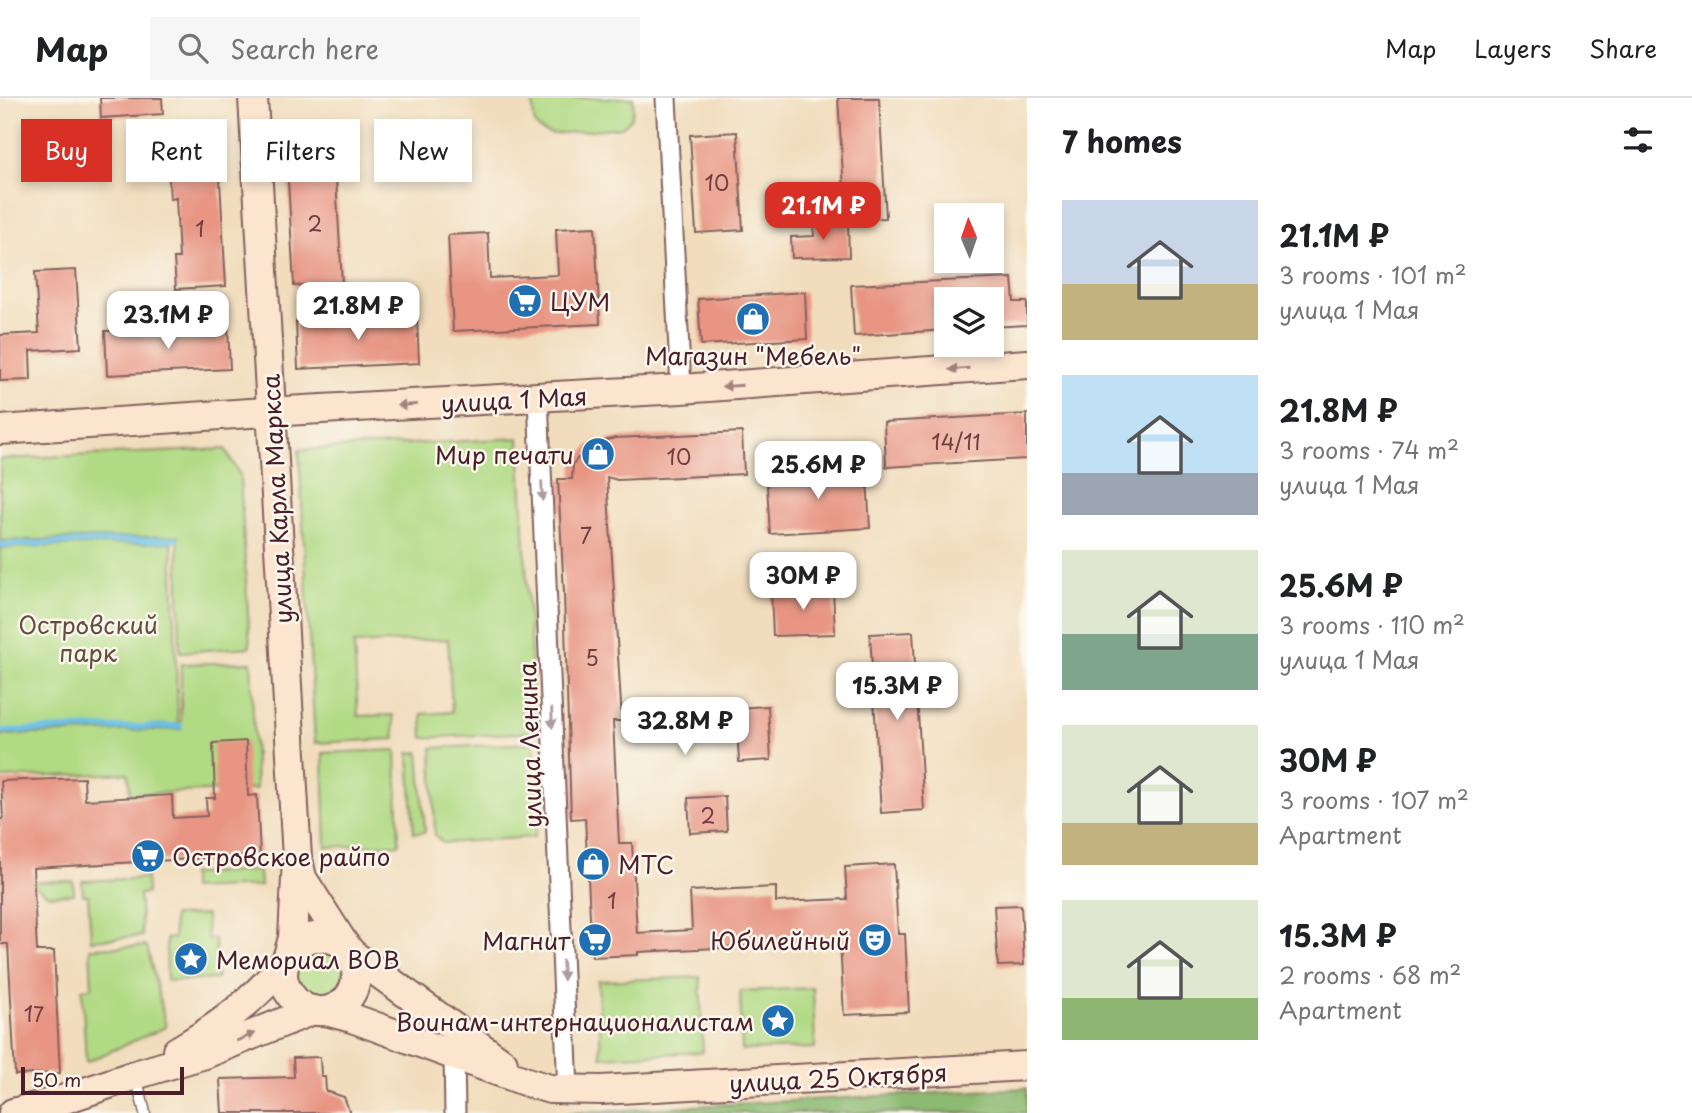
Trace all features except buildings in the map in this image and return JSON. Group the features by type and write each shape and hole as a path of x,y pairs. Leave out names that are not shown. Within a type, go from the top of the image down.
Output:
{"main road":[{"name":"улица Карла Маркса","path":"253,98 297,858"},
{"name":"улица 1 Мая","path":"0,430 681,389 1027,364"},
{"path":"13,1113 65,1100 205,1054 319,1010 338,1007 348,1000 358,978 357,965 302,878 297,858"},
{"path":"297,858 293,937 283,976 292,998 302,1006 319,1010"},
{"path":"135,1075 221,1023 269,983 298,943 321,936 333,938 530,1083"},
{"name":"улица 25 Октября","path":"319,1010 352,1018 550,1089 601,1090 1027,1066"}],"street":[{"path":"666,98 681,389"},
{"name":"улица Ленина","path":"538,398 568,1090"},
{"path":"454,1055 455,1113"}],"lane":[{"path":"135,1075 145,1113"}],"green space":[{"path":"533,98 633,98 633,111 628,122 621,127 553,134 536,126"},
{"path":"519,438 535,732 423,738 422,714 452,712 448,639 354,644 358,716 393,715 395,739 315,743 299,450"},
{"path":"225,449 240,475 250,647 180,652 178,536 0,541 0,459"},
{"name":"Островский парк","path":"172,542 178,724 0,730 0,548"},
{"path":"251,662 256,789 130,794 128,773 0,778 0,735 181,729 181,664"},
{"path":"534,743 539,820 534,837 443,843 435,835 432,748"},
{"path":"396,750 399,844 326,847 323,753"},
{"path":"419,752 425,832 414,833 409,753"},
{"path":"259,871 260,886 191,889 191,874"},
{"path":"146,878 147,893 139,894 142,936 91,940 88,895 83,895 82,881"},
{"path":"73,881 74,894 49,895 28,882"},
{"name":"Мемориал ВОВ","path":"206,915 207,939 215,939 217,979 167,981 166,939 174,938 173,916"},
{"path":"147,946 166,1027 86,1062 82,989 92,988 90,948"},
{"path":"320,950 337,957 344,974 337,991 320,998 303,991 296,974 303,957"},
{"path":"700,977 703,1052 601,1057 598,981"},
{"path":"813,988 815,1048 742,1050 740,991"},
{"path":"1027,1088 1027,1113 567,1113"}],"waterway":[{"path":"0,545 176,539"},
{"path":"0,731 180,726"}],"place":[{"name":"ЦУМ","path":"525,301"},
{"name":"Магазин \"Мебель\"","path":"753,319"},
{"name":"Мир печати","path":"598,454"},
{"name":"Островское райпо","path":"148,856"},
{"name":"МТС","path":"593,864"},
{"name":"Магнит","path":"595,940"},
{"name":"Юбилейный","path":"875,940"},
{"name":"Мемориал ВОВ","path":"191,959"},
{"name":"Воинам-интернационалистам","path":"778,1021"}]}
